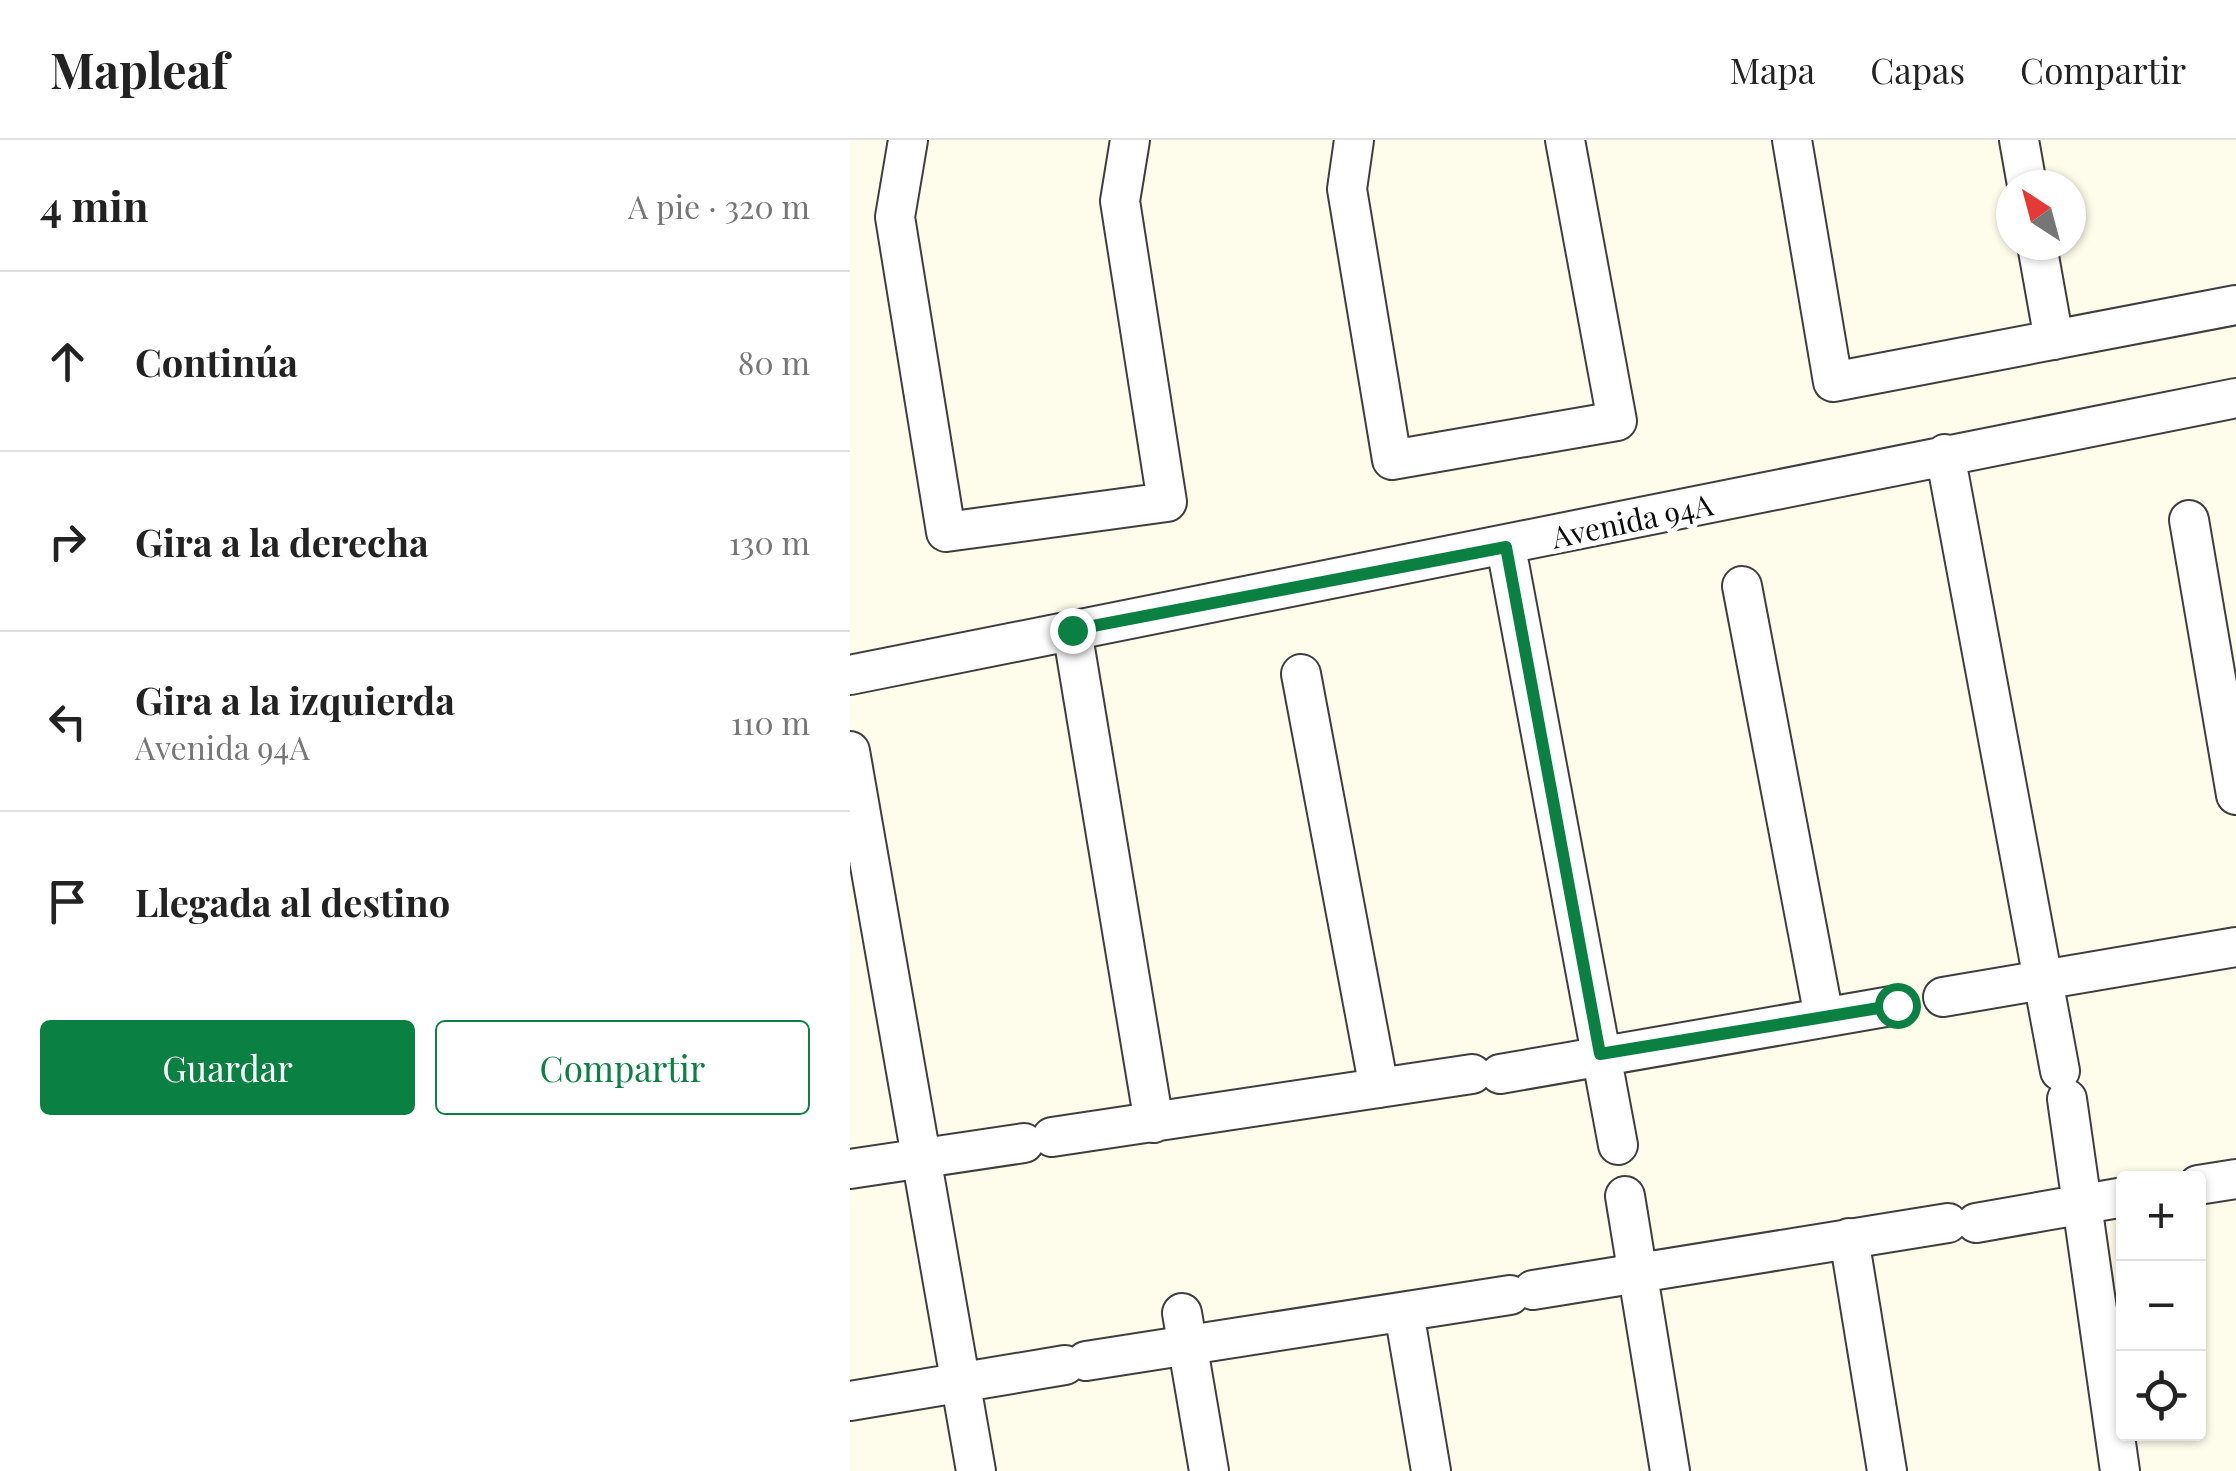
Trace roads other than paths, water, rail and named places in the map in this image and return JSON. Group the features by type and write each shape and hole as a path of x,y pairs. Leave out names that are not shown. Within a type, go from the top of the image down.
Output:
{"street":[{"path":"908,140 895,217 946,532 1167,502 1120,200 1130,140"},
{"path":"1354,140 1346,190 1392,460 1617,420 1564,140"},
{"path":"1792,140 1833,382 2236,305"},
{"path":"2019,140 2024,170"},
{"path":"2041,260 2054,340"},
{"name":"Avenida 94A","path":"850,675 1506,547 1944,454 2236,398"},
{"path":"1944,454 2063,1085 2120,1471"},
{"path":"2189,520 2236,794"},
{"path":"1506,547 1618,1145"},
{"path":"1742,586 1824,1017"},
{"path":"1072,630 1154,1123"},
{"path":"1300,674 1378,1088"},
{"path":"850,751 976,1471"},
{"path":"1943,996 2236,947"},
{"path":"850,1169 1486,1074 1897,1005"},
{"path":"2206,1184 2236,1179"},
{"path":"1625,1196 1670,1471"},
{"path":"850,1401 1075,1363 1185,1329 1404,1312 2116,1198"},
{"path":"1849,1238 1888,1471"},
{"path":"1404,1312 1431,1471"},
{"path":"1185,1329 1209,1471"}]}
